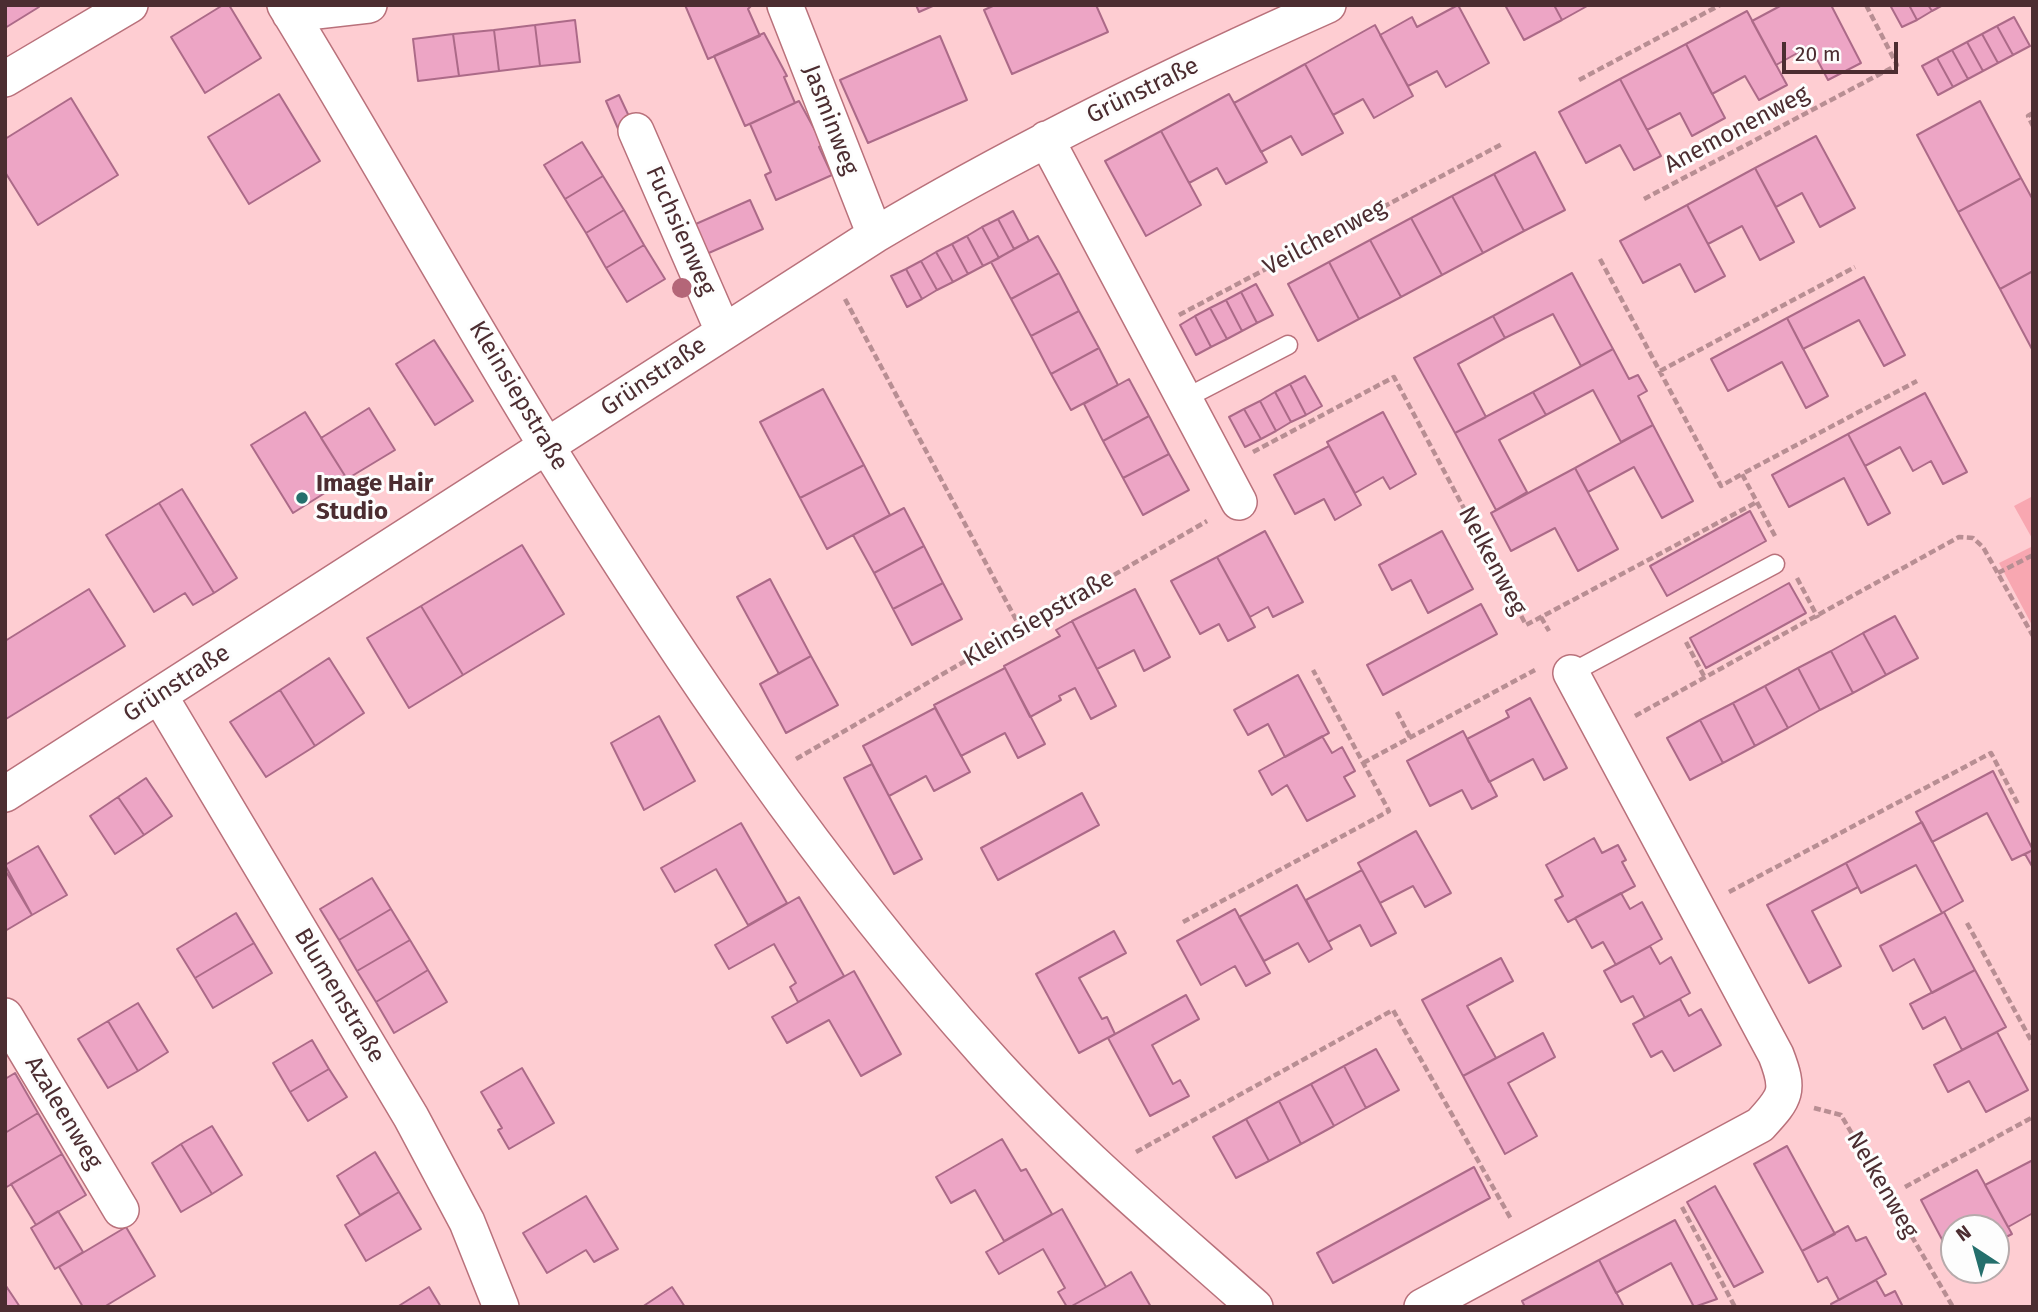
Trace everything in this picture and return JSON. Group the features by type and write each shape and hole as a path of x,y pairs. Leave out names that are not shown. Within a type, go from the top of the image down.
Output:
{"street":[{"path":"5,79 130,5"},
{"path":"288,10 369,5"},
{"name":"Jasminweg","path":"785,5 875,234"},
{"name":"Grünstraße","path":"5,794 548,447 875,234 1046,139 1227,50 1328,5"},
{"name":"Kleinsiepstraße","path":"288,10 548,447 662,625 765,777 873,920 987,1056 1101,1171 1255,1307"},
{"name":"Fuchsienweg","path":"636,131 723,331"},
{"path":"1046,139 1239,502"},
{"path":"1422,1307 1760,1125 1783,1100 1785,1079 1776,1055 1603,733 1555,671"},
{"name":"Blumenstraße","path":"159,695 411,1118 467,1222 501,1307"},
{"name":"Azaleenweg","path":"5,1016 121,1210"}],"lane":[{"path":"1184,399 1287,345"},
{"path":"1555,671 1673,619 1778,556"}],"path":[{"path":"1579,80 1720,5"},
{"name":"Anemonenweg","path":"1644,199 1897,65 1866,5"},
{"path":"2033,113 2028,116 2033,126"},
{"name":"Veilchenweg","path":"1148,332 1502,144"},
{"path":"1600,259 1721,486 1917,381"},
{"path":"827,265 1021,629"},
{"path":"1660,371 1855,267"},
{"name":"Nelkenweg","path":"1222,469 1394,377 1525,625 1757,502"},
{"path":"1742,474 1757,502 1778,556"},
{"name":"Kleinsiepstraße","path":"765,777 1239,502"},
{"path":"1603,733 1818,618 1959,537 1973,538 1983,547 2033,636"},
{"path":"1998,573 2033,555"},
{"path":"1794,571 1818,618"},
{"path":"1541,617 1549,631"},
{"path":"1673,619 1705,678"},
{"path":"1183,922 1389,811 1313,670"},
{"path":"1363,762 1410,737 1555,671"},
{"path":"1397,712 1410,737"},
{"path":"1698,909 1991,753 2018,804"},
{"path":"1966,923 2033,1044"},
{"path":"1101,1171 1393,1010 1528,1250"},
{"name":"Nelkenweg","path":"1783,1100 1841,1115 1953,1307"},
{"path":"1905,1187 2033,1117"},
{"path":"1666,1176 1735,1307"}],"shaded area":[{"path":"2033,496 2033,540 2014,506"},
{"path":"2033,546 2033,627 1999,563"}],"building":[{"path":"5,5 38,5 39,7 5,28"},
{"path":"223,5 229,5 261,58 205,93 171,37"},
{"path":"685,5 752,5 748,9 760,36 708,59"},
{"path":"916,5 935,5 919,12"},
{"path":"995,5 1096,5 1108,32 1012,74 984,10"},
{"path":"1458,5 1489,63 1446,87 1437,71 1408,86 1380,35 1412,17 1417,27"},
{"path":"1505,5 1554,5 1562,20 1524,40"},
{"path":"1554,5 1589,5 1562,20"},
{"path":"1782,5 1831,5 1861,63 1828,80 1810,46 1776,65 1752,21"},
{"path":"1890,5 1909,5 1917,20 1902,27"},
{"path":"1909,5 1928,5 1932,11 1917,20"},
{"path":"1928,5 1943,5 1932,11"},
{"path":"1747,11 1787,85 1759,100 1745,76 1712,94 1686,44"},
{"path":"2014,17 2030,46 2013,55 1997,26"},
{"path":"575,20 580,62 540,66 535,25"},
{"path":"535,25 540,66 499,71 494,30"},
{"path":"1375,25 1413,96 1374,118 1363,99 1333,115 1305,64"},
{"path":"1997,26 2013,55 1998,63 1982,34"},
{"path":"494,30 499,71 459,76 453,34"},
{"path":"764,33 787,76 784,77 795,103 745,126 714,56"},
{"path":"453,34 459,76 418,81 413,39"},
{"path":"1982,34 1998,63 1983,71 1967,42"},
{"path":"940,36 967,100 868,143 840,80"},
{"path":"1967,42 1983,71 1968,79 1952,50"},
{"path":"1686,44 1725,118 1692,136 1680,113 1647,130 1620,79"},
{"path":"1952,50 1968,79 1953,87 1937,58"},
{"path":"1937,58 1953,87 1938,95 1922,66"},
{"path":"1305,64 1343,133 1302,155 1291,136 1261,152 1234,103"},
{"path":"1620,79 1661,156 1634,170 1620,145 1586,163 1559,112"},
{"path":"279,94 320,161 249,204 208,137"},
{"path":"1229,94 1267,162 1226,184 1217,168 1189,183 1161,131"},
{"path":"619,95 633,125 619,131 606,101"},
{"path":"71,98 118,175 38,225 5,172 5,139"},
{"path":"799,101 823,145 819,147 832,175 776,200 765,175 771,172 750,124"},
{"path":"1980,101 2021,178 1958,212 1917,135"},
{"path":"1161,131 1201,205 1146,236 1105,161"},
{"path":"1816,136 1855,208 1820,227 1802,193 1776,207 1755,168"},
{"path":"582,142 603,176 565,199 544,165"},
{"path":"1535,152 1565,210 1524,231 1494,174"},
{"path":"1755,168 1794,242 1760,260 1742,226 1708,244 1687,205"},
{"path":"1494,174 1524,231 1483,253 1452,196"},
{"path":"603,176 624,210 586,233 565,199"},
{"path":"2021,178 2033,200 2033,271 2000,289 1958,212"},
{"path":"1452,196 1483,253 1442,275 1411,218"},
{"path":"750,200 763,229 702,256 689,227"},
{"path":"1687,205 1725,276 1695,292 1680,264 1643,283 1620,241"},
{"path":"624,210 644,245 606,268 586,233"},
{"path":"1013,211 1029,241 1014,249 998,219"},
{"path":"1411,218 1442,275 1401,297 1370,240"},
{"path":"998,219 1014,249 999,258 982,227"},
{"path":"982,227 999,258 983,266 967,236"},
{"path":"967,236 983,266 968,274 952,244"},
{"path":"1038,236 1059,273 1011,299 991,262"},
{"path":"1370,240 1401,297 1359,319 1329,262"},
{"path":"952,244 968,274 953,282 936,252"},
{"path":"644,245 665,279 627,302 606,268"},
{"path":"936,252 953,282 937,290 921,261"},
{"path":"921,261 937,290 922,299 906,269"},
{"path":"1329,262 1359,319 1318,341 1288,284"},
{"path":"906,269 922,299 907,307 891,276"},
{"path":"2033,271 2033,351 2000,289"},
{"path":"1059,273 1079,311 1031,336 1011,299"},
{"path":"1572,273 1613,349 1581,366 1553,314 1505,338 1493,316"},
{"path":"1864,277 1905,355 1884,366 1859,320 1803,349 1787,318"},
{"path":"1256,284 1273,315 1257,323 1241,292"},
{"path":"1241,292 1257,323 1242,331 1226,300"},
{"path":"1226,300 1242,331 1227,339 1210,308"},
{"path":"1210,308 1227,339 1211,347 1195,316"},
{"path":"1079,311 1099,348 1051,374 1031,336"},
{"path":"1195,316 1211,347 1196,355 1180,325"},
{"path":"1493,316 1505,338 1458,364 1486,417 1455,433 1414,358"},
{"path":"1787,318 1828,396 1806,408 1782,362 1728,391 1711,359"},
{"path":"434,340 473,401 435,425 396,364"},
{"path":"1099,348 1118,385 1071,410 1051,374"},
{"path":"1613,349 1629,379 1638,375 1647,391 1638,396 1653,425 1621,442 1593,390 1546,415 1533,392"},
{"path":"1305,376 1322,406 1306,415 1290,384"},
{"path":"1129,379 1149,416 1103,441 1084,404"},
{"path":"1290,384 1306,415 1291,422 1275,392"},
{"path":"823,389 864,465 800,498 760,422"},
{"path":"1275,392 1291,422 1276,431 1260,401"},
{"path":"1533,392 1546,415 1499,440 1527,492 1496,510 1455,433"},
{"path":"1925,393 1967,472 1943,484 1931,461 1913,471 1900,447 1865,466 1848,434"},
{"path":"1260,401 1276,431 1261,439 1244,409"},
{"path":"369,408 395,450 347,479 321,438"},
{"path":"1244,409 1261,439 1245,447 1229,417"},
{"path":"305,412 347,479 293,513 251,445"},
{"path":"1383,412 1416,474 1390,489 1383,477 1355,493 1327,442"},
{"path":"1149,416 1169,454 1123,478 1103,441"},
{"path":"1653,425 1693,501 1662,518 1634,467 1588,492 1575,468"},
{"path":"1848,434 1890,513 1868,525 1844,478 1789,507 1772,475"},
{"path":"1329,446 1361,505 1335,520 1324,499 1295,514 1274,475"},
{"path":"1169,454 1189,490 1143,515 1123,478"},
{"path":"864,465 890,515 827,549 800,498"},
{"path":"1575,468 1618,549 1578,571 1555,528 1511,551 1491,513"},
{"path":"182,489 237,578 214,593 159,503"},
{"path":"159,503 214,593 193,605 185,593 154,612 106,535"},
{"path":"904,508 924,546 874,573 853,535"},
{"path":"1750,511 1766,541 1667,596 1650,566"},
{"path":"1265,531 1303,602 1273,617 1268,607 1250,617 1217,557"},
{"path":"1442,531 1473,589 1428,613 1411,580 1392,590 1379,565"},
{"path":"522,545 564,614 463,675 421,606"},
{"path":"924,546 943,583 893,609 874,573"},
{"path":"1217,557 1255,627 1228,641 1219,624 1200,634 1171,581"},
{"path":"770,579 811,656 779,674 737,597"},
{"path":"943,583 962,619 912,645 893,609"},
{"path":"1789,583 1806,613 1706,668 1690,638"},
{"path":"89,589 125,646 6,719 5,641"},
{"path":"1135,589 1170,657 1144,671 1134,650 1097,669 1072,621"},
{"path":"1481,604 1497,634 1383,695 1367,665"},
{"path":"421,606 463,675 409,708 367,638"},
{"path":"1895,616 1918,658 1886,675 1863,633"},
{"path":"1072,621 1116,706 1091,719 1075,688 1059,696 1061,700 1030,717 1004,666 1060,636 1056,630"},
{"path":"1863,633 1886,675 1853,693 1831,651"},
{"path":"1831,651 1853,693 1820,710 1798,668"},
{"path":"811,656 838,705 786,733 760,684"},
{"path":"329,658 364,713 315,746 280,690"},
{"path":"1005,668 1045,744 1018,758 1005,733 961,756 934,705"},
{"path":"1798,668 1820,710 1788,728 1765,686"},
{"path":"1298,675 1329,733 1285,757 1268,724 1248,735 1234,710"},
{"path":"1765,686 1788,728 1755,746 1733,703"},
{"path":"280,690 315,746 266,777 230,722"},
{"path":"1530,698 1567,768 1544,780 1533,759 1489,782 1467,739 1509,717 1506,711"},
{"path":"1733,703 1755,746 1723,763 1700,720"},
{"path":"935,708 970,772 934,791 926,776 889,796 863,746"},
{"path":"659,716 695,781 644,810 611,743"},
{"path":"1700,720 1723,763 1690,780 1667,738"},
{"path":"1463,731 1497,796 1472,809 1462,790 1430,806 1407,761"},
{"path":"1322,736 1332,753 1342,747 1355,771 1344,777 1355,796 1307,821 1287,785 1272,795 1259,771"},
{"path":"872,764 922,859 894,874 844,778"},
{"path":"1993,771 2033,850 2012,860 1987,813 1932,842 1916,812"},
{"path":"146,778 172,816 144,835 118,797"},
{"path":"1082,793 1099,825 998,880 981,848"},
{"path":"118,797 144,835 115,854 90,816"},
{"path":"1922,822 1963,901 1942,913 1916,865 1861,893 1846,863"},
{"path":"741,823 787,903 748,925 716,869 675,892 661,868"},
{"path":"1416,831 1451,893 1425,907 1413,886 1380,903 1358,863"},
{"path":"1594,838 1602,853 1618,845 1626,860 1622,862 1635,886 1568,922 1555,900 1563,896 1546,865"},
{"path":"38,846 67,895 32,915 5,865"},
{"path":"2033,850 2033,868 2025,854"},
{"path":"1846,863 1858,887 1812,911 1841,966 1809,983 1767,905"},
{"path":"5,870 32,915 5,931"},
{"path":"1362,870 1396,933 1371,946 1360,925 1328,942 1306,900"},
{"path":"372,878 391,909 339,940 320,909"},
{"path":"1297,885 1332,949 1309,962 1298,943 1264,961 1239,917"},
{"path":"1621,893 1630,909 1642,902 1662,939 1616,965 1603,942 1592,948 1575,918"},
{"path":"799,897 844,976 798,1002 790,987 796,983 774,944 729,969 715,945"},
{"path":"391,909 410,940 357,971 339,940"},
{"path":"1235,909 1270,973 1246,986 1235,966 1201,985 1177,941"},
{"path":"1944,912 1975,970 1932,993 1914,959 1893,971 1880,946"},
{"path":"236,913 254,943 195,978 177,949"},
{"path":"1114,931 1126,953 1079,978 1102,1019 1107,1017 1115,1034 1079,1053 1036,974"},
{"path":"410,940 428,970 376,1002 357,971"},
{"path":"254,943 272,973 213,1008 195,978"},
{"path":"1650,946 1660,964 1671,957 1690,993 1645,1018 1633,996 1621,1002 1604,971"},
{"path":"1501,958 1513,981 1467,1006 1496,1058 1463,1076 1422,1000"},
{"path":"428,970 447,1002 394,1033 376,1002"},
{"path":"1975,970 2006,1027 1962,1050 1945,1017 1923,1029 1910,1004"},
{"path":"854,971 901,1054 861,1076 829,1020 787,1043 772,1017"},
{"path":"1186,995 1199,1019 1152,1045 1173,1084 1180,1080 1189,1096 1150,1116 1108,1038"},
{"path":"1680,999 1689,1016 1701,1009 1721,1045 1674,1071 1662,1051 1651,1057 1633,1024"},
{"path":"138,1003 168,1052 138,1071 108,1021"},
{"path":"108,1021 138,1071 108,1088 78,1039"},
{"path":"1997,1032 2028,1090 1986,1112 1969,1081 1948,1092 1934,1065"},
{"path":"1543,1033 1555,1057 1508,1083 1537,1136 1505,1154 1463,1076"},
{"path":"312,1040 329,1069 290,1092 273,1063"},
{"path":"1376,1049 1399,1090 1366,1108 1344,1066"},
{"path":"1344,1066 1366,1108 1334,1126 1311,1084"},
{"path":"522,1068 554,1123 509,1149 498,1130 502,1128 481,1092"},
{"path":"329,1069 347,1097 308,1121 290,1092"},
{"path":"15,1073 38,1113 5,1133 5,1079"},
{"path":"1311,1084 1334,1126 1301,1144 1279,1101"},
{"path":"1279,1101 1301,1144 1269,1161 1246,1119"},
{"path":"38,1113 62,1154 5,1188 5,1133"},
{"path":"1246,1119 1269,1161 1236,1178 1213,1137"},
{"path":"212,1126 242,1175 212,1194 181,1144"},
{"path":"1002,1139 1021,1171 1026,1169 1052,1214 1004,1241 975,1190 951,1203 936,1177"},
{"path":"181,1144 212,1194 181,1212 152,1163"},
{"path":"1787,1146 1835,1234 1802,1251 1754,1164"},
{"path":"375,1152 399,1192 360,1215 337,1176"},
{"path":"62,1154 86,1195 36,1225 11,1184"},
{"path":"2033,1160 2033,1213 2010,1226 2010,1214 2001,1214 1985,1185"},
{"path":"1474,1167 1490,1198 1333,1283 1317,1253"},
{"path":"1977,1170 2001,1214 1940,1214 1940,1236 1921,1200"},
{"path":"1715,1186 1763,1272 1734,1287 1687,1202"},
{"path":"399,1192 421,1229 366,1261 345,1225"},
{"path":"586,1196 618,1249 594,1262 586,1250 547,1273 523,1233"},
{"path":"1062,1209 1106,1287 1070,1307 1067,1307 1058,1292 1065,1288 1043,1249 999,1274 986,1252"},
{"path":"58,1211 83,1252 55,1269 31,1228"},
{"path":"1675,1220 1717,1299 1694,1307 1671,1263 1616,1293 1599,1260"},
{"path":"1848,1226 1856,1241 1866,1237 1886,1274 1839,1300 1827,1277 1818,1282 1802,1251"},
{"path":"126,1227 155,1276 104,1307 83,1307 59,1267"},
{"path":"1599,1260 1624,1307 1525,1307 1522,1301"},
{"path":"1131,1272 1151,1307 1070,1307 1106,1287"},
{"path":"1876,1280 1885,1296 1895,1291 1903,1307 1832,1307 1831,1304"},
{"path":"6,1286 20,1307 5,1307"},
{"path":"429,1287 441,1307 397,1307"},
{"path":"672,1287 685,1307 642,1307"}],"place":[{"name":"Image Hair Studio","path":"302,498"}]}
